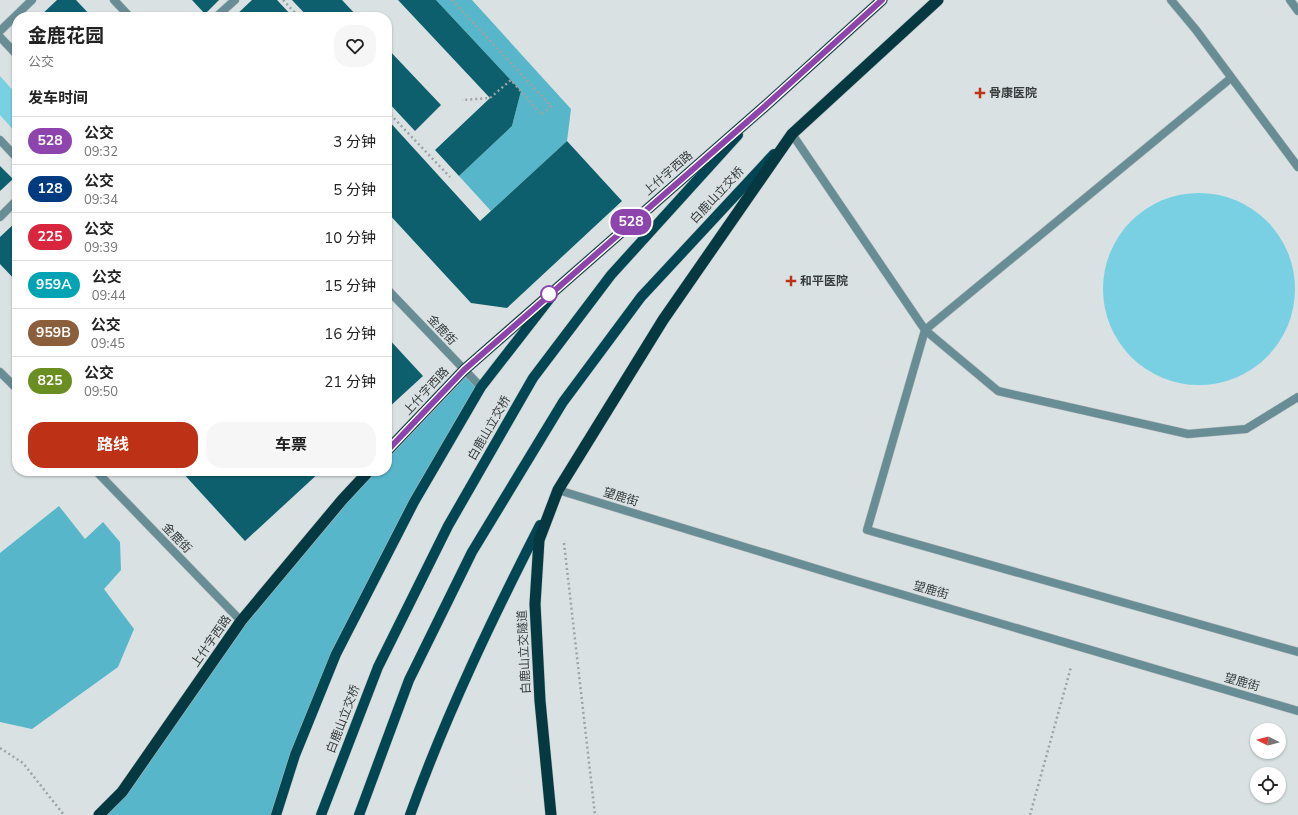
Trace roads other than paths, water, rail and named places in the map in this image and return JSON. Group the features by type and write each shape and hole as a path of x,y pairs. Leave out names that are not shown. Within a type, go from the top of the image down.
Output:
{"highway":[{"name":"上什字西路","path":"392,446 464,370 764,107 882,0"},
{"path":"558,490 663,320 792,134 938,0"},
{"name":"上什字西路","path":"99,815 122,792 241,621 364,476"},
{"name":"白鹿山立交隧道","path":"551,815 540,701 535,604 539,540 558,490"}],"main road":[{"name":"白鹿山立交桥","path":"321,815 378,667 448,526 533,378 611,274 764,107"},
{"name":"白鹿山立交桥","path":"359,815 412,673 472,552 563,402 641,297 792,134"},
{"path":"276,815 295,755 336,654 414,502 481,387 564,282"},
{"path":"410,815 455,702 500,603 558,490"}],"street":[{"path":"20,12 32,0"},
{"path":"114,0 125,12"},
{"path":"222,12 235,0"},
{"path":"1171,0 1196,30 1298,167"},
{"path":"1290,0 1298,12"},
{"path":"0,31 12,19"},
{"path":"0,37 12,50"},
{"path":"1232,78 925,330 868,530 1298,652"},
{"path":"792,134 925,330 998,392 1188,434 1246,429 1298,397"},
{"path":"0,140 12,153"},
{"path":"0,217 12,205"},
{"name":"金鹿街","path":"392,294 481,387"},
{"path":"0,372 12,384"},
{"name":"金鹿街","path":"101,476 241,621"},
{"name":"望鹿街","path":"558,490 853,580 1298,710"}],"place":[{"name":"骨康医院","path":"980,93"},
{"name":"和平医院","path":"791,281"}]}
